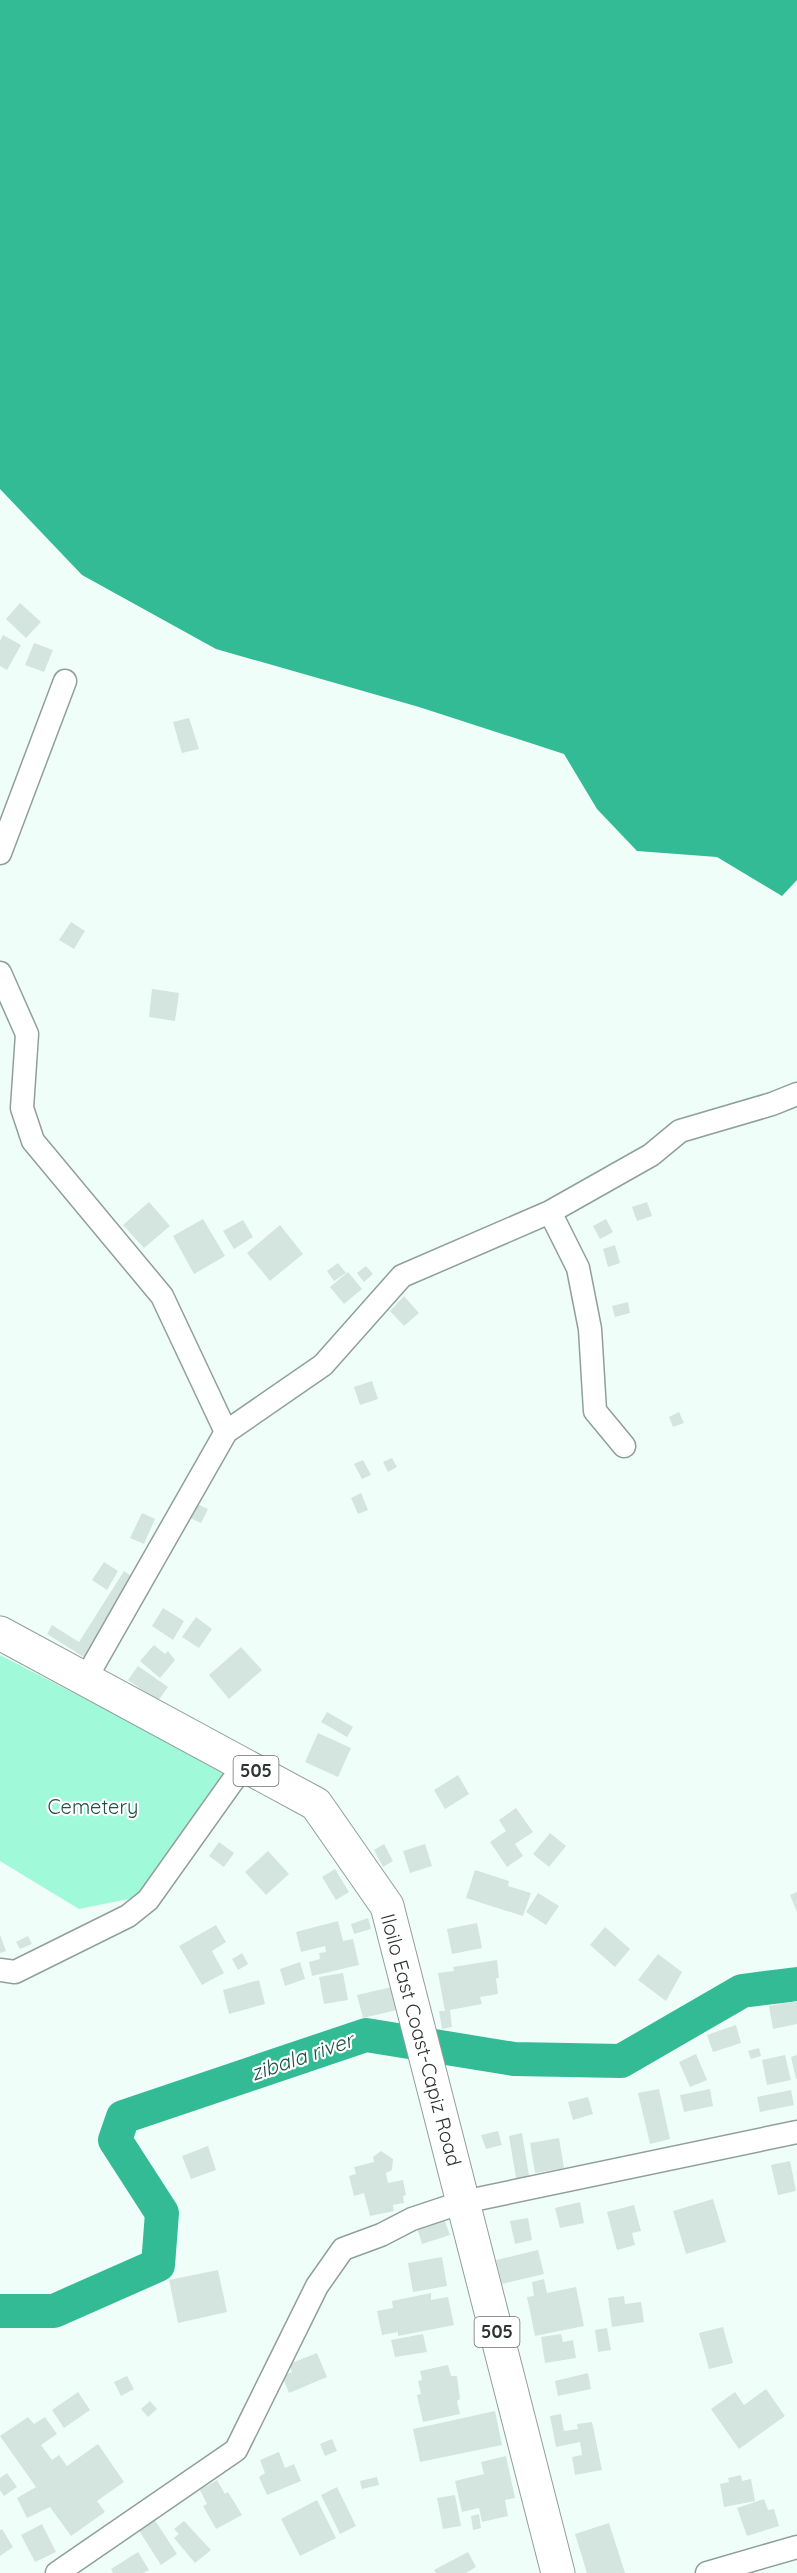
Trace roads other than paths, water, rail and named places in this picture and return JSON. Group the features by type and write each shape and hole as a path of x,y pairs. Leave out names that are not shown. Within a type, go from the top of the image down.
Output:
{"main road":[{"name":"Iloilo East Coast-Capiz Road","path":"0,1633 316,1804 387,1906 413,2000 558,2573"}],"street":[{"path":"0,853 65,681"},
{"path":"0,973 27,1034 22,1108 33,1141 162,1296 226,1432"},
{"path":"86,1678 226,1432 323,1365 402,1276 550,1212 651,1155 680,1131 772,1104 797,1094"},
{"path":"550,1212 578,1268 591,1329 595,1411 624,1446"},
{"path":"0,1970 15,1972 129,1916 148,1900 244,1765"},
{"path":"57,2573 237,2450 268,2381 317,2286 343,2249 381,2235 412,2219 463,2202 797,2132"},
{"path":"706,2573 797,2547"}],"waterway":[{"name":"zibala river","path":"0,2311 54,2311 158,2265 162,2213 115,2140 123,2117 366,2035 514,2059 621,2061 742,1991 797,1984"}],"park label":[{"name":"Cemetery","path":"93,1807"}]}
